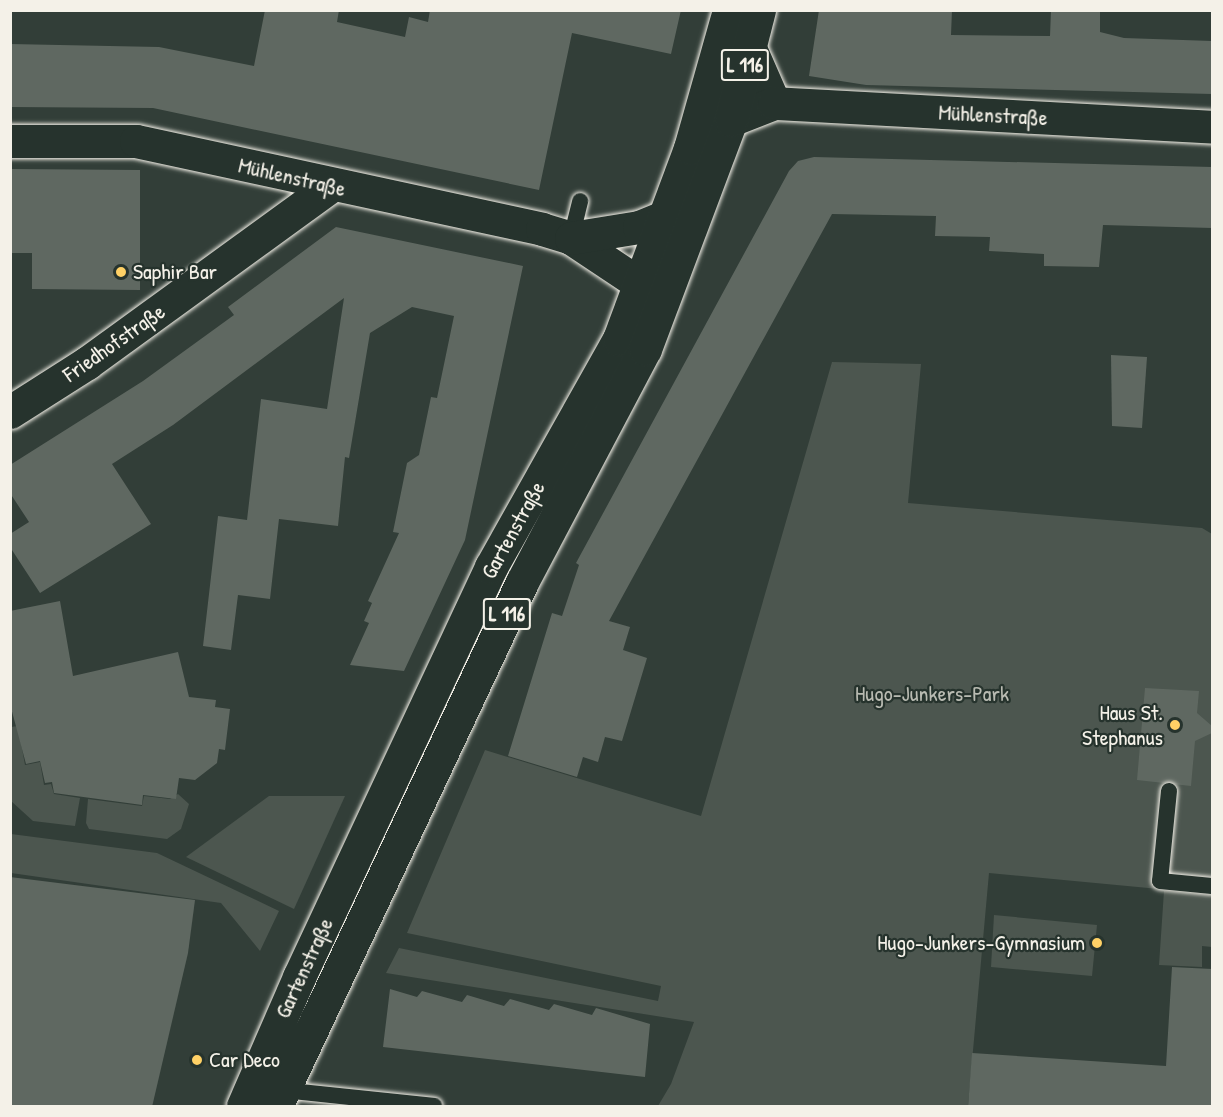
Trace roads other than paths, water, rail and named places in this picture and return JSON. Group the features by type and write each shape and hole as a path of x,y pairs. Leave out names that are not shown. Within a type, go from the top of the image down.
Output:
{"main road":[{"name":"Gartenstraße","path":"243,1107 304,966 491,567 619,339 690,148 729,10"},
{"name":"Gartenstraße","path":"279,1098 522,582 645,349 731,120 759,10"},
{"path":"750,48 774,103"},
{"name":"Mühlenstraße","path":"690,148 731,120 774,103 1212,127"},
{"name":"Mühlenstraße","path":"10,141 136,141 571,238 639,227 664,217"},
{"name":"Friedhofstraße","path":"10,412 87,363 331,186"},
{"name":"Mühlenstraße","path":"571,238 639,284"}],"lane":[{"path":"571,238 580,201"},
{"path":"1169,792 1160,881 1212,886"},
{"path":"279,1098 434,1107"}],"place":[{"name":"Saphir Bar","path":"121,272"},
{"name":"Haus St. Stephanus","path":"1175,725"},
{"name":"Hugo-Junkers-Gymnasium","path":"1097,943"},
{"name":"Car Deco","path":"197,1060"}],"park label":[{"name":"Hugo-Junkers-Park","path":"932,694"}]}
